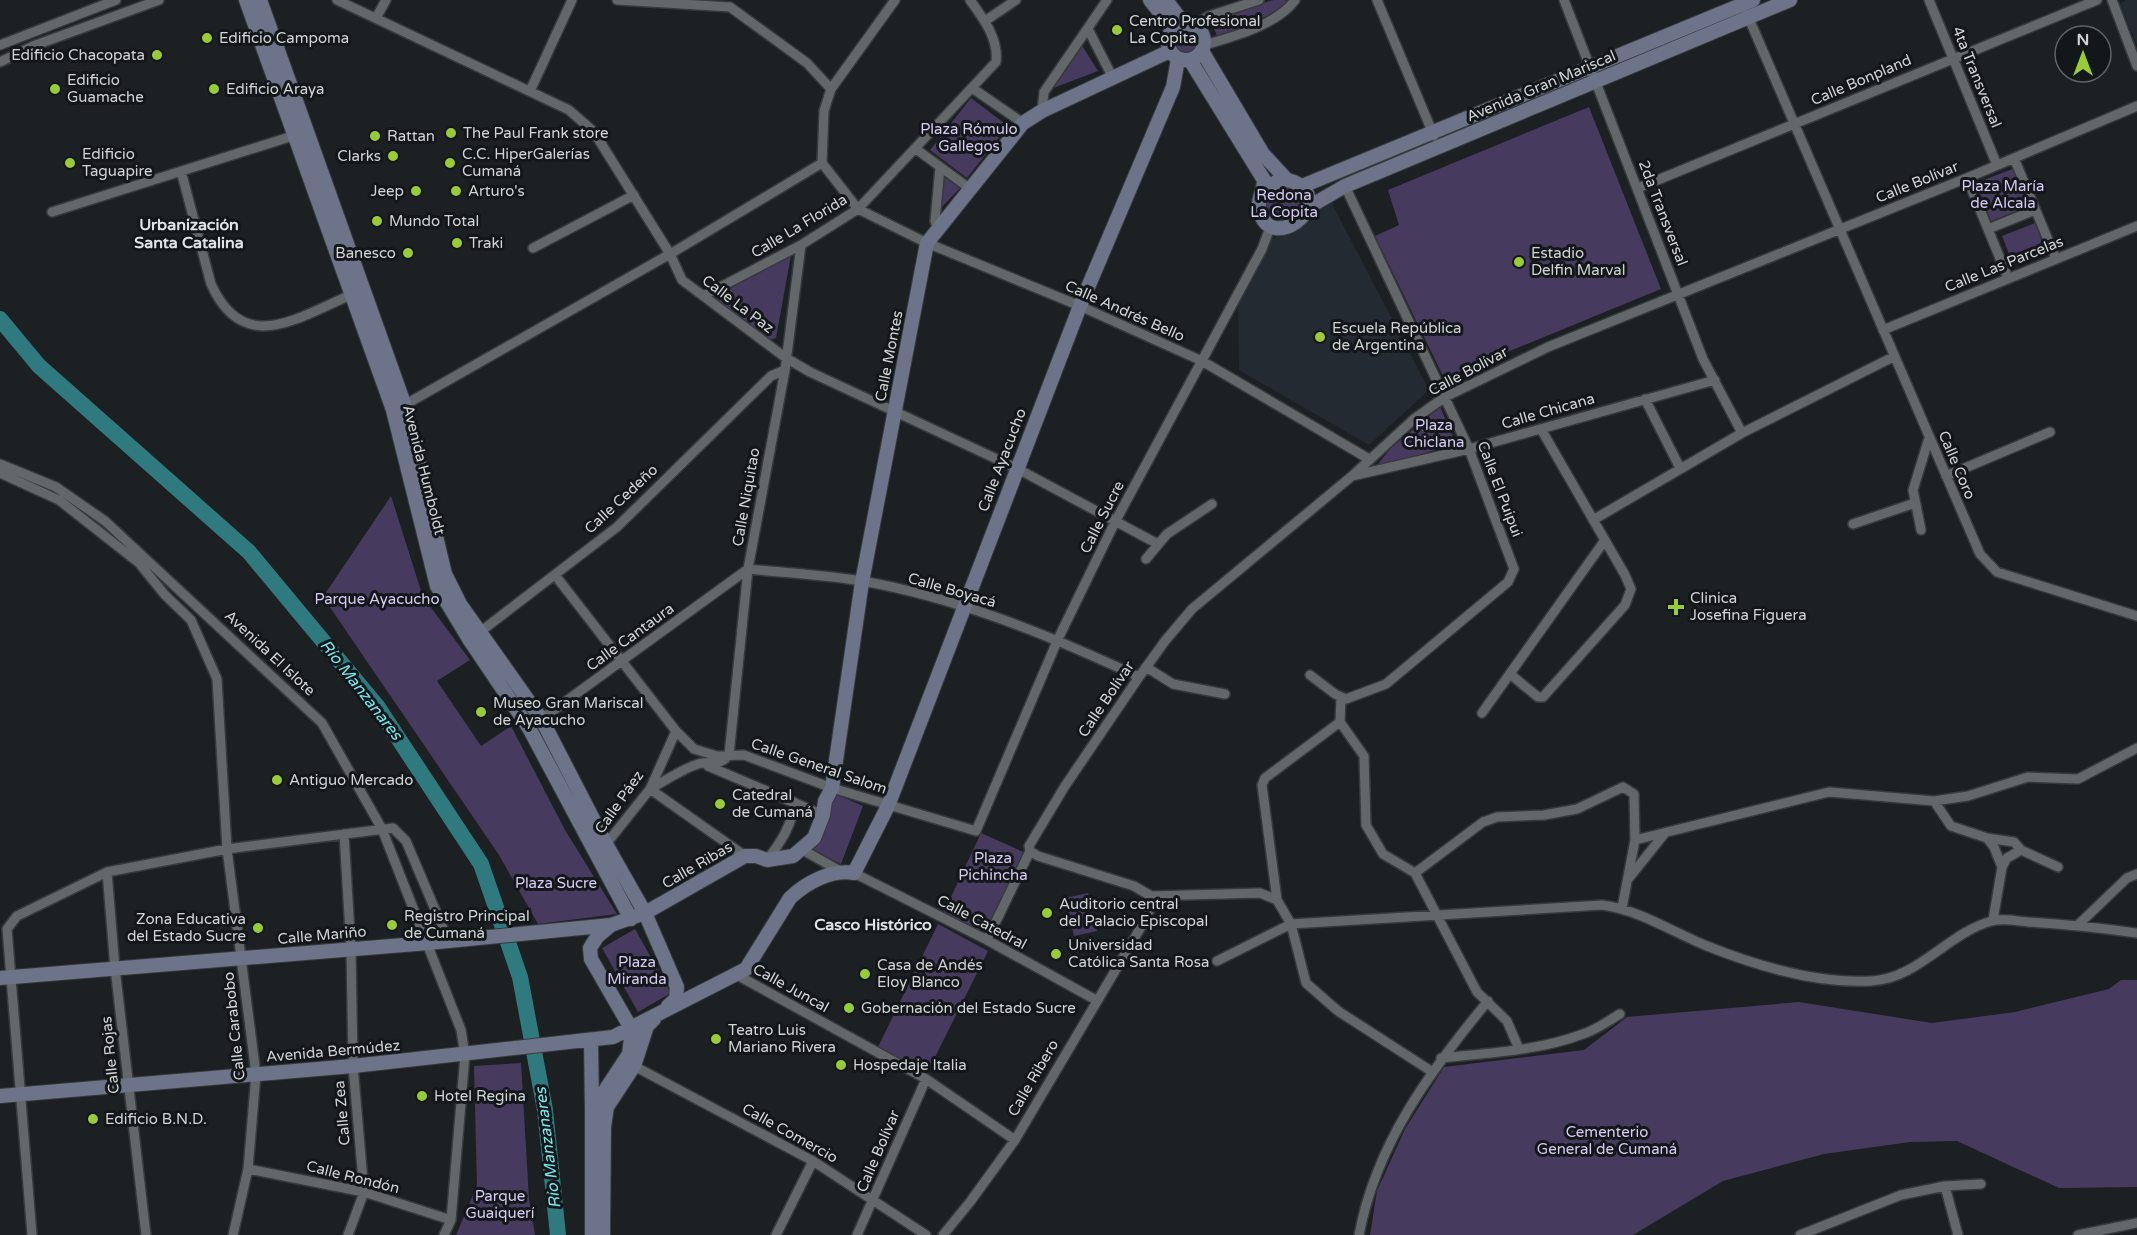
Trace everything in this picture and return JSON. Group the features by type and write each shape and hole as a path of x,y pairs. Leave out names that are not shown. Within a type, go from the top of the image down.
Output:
{"street":[{"path":"0,45 116,0"},
{"path":"0,62 33,46 159,0"},
{"path":"235,0 261,20 266,0"},
{"name":"Avenida Humboldt","path":"246,0 261,20"},
{"name":"Avenida Humboldt","path":"260,0 261,20 399,408 424,512 437,586 542,720 632,919"},
{"name":"Calle La Paz","path":"337,0 569,110 594,132 670,254 682,280 786,358 840,387 896,410 1016,468 1156,543"},
{"path":"376,18 386,0"},
{"path":"530,91 572,0"},
{"path":"617,0 728,4 807,63 831,89"},
{"path":"858,209 822,163 824,111 831,89 895,0"},
{"path":"970,0 985,21 1016,0"},
{"path":"1042,111 1044,93 1107,0"},
{"path":"1150,0 1184,26 1202,34 1203,48 1263,154 1287,180 1300,187 1305,194 1307,208 1296,224 1284,228 1271,225 1260,209 1264,180 1179,57"},
{"path":"1166,0 1184,26"},
{"path":"1184,26 1259,0"},
{"path":"1203,48 1259,25 1282,13 1295,0"},
{"path":"1377,0 1436,140"},
{"name":"2da Transversal","path":"1564,0 1703,359 1742,433"},
{"name":"Avenida Gran Mariscal","path":"1300,187 1596,83 1790,0"},
{"name":"4ta Transversal","path":"1929,0 1997,165"},
{"name":"Calle Bonpland","path":"1638,188 2097,0"},
{"path":"2112,0 2137,66"},
{"name":"Avenida Gran Mariscal","path":"1307,208 1344,186 1436,140 1591,68 1746,1"},
{"name":"Calle Coro","path":"1746,1 1749,17 1974,544 1997,572 2137,616"},
{"name":"Calle La Florida","path":"704,296 801,245 858,209 996,62 996,46 985,21"},
{"name":"Calle Ayacucho","path":"847,872 888,806 966,608 1016,468 1080,306 1173,87 1179,57 1167,39 1184,26"},
{"path":"1088,29 1113,78"},
{"name":"Calle Montes","path":"832,788 862,582 927,243 1023,123 1042,111 1113,78 1203,48"},
{"path":"972,88 1023,123"},
{"name":"Calle Bolívar","path":"987,940 1030,851 1029,846 1065,786 1146,667 1192,609 1352,476 1414,419 1445,397 1548,347 1968,178 2137,106"},
{"path":"52,213 301,133"},
{"name":"Avenida Humboldt","path":"301,133 351,295 399,408"},
{"path":"916,149 969,188"},
{"path":"2014,158 2056,259"},
{"path":"399,408 670,254 822,163"},
{"path":"938,229 935,221 940,167"},
{"path":"181,171 211,285 219,302 235,317 250,325 270,328 351,295"},
{"path":"1968,178 2008,278"},
{"path":"1264,190 1274,182 1287,180"},
{"name":"Calle El Puipui","path":"1341,697 1346,699 1386,684 1508,582 1514,569 1469,449 1344,186"},
{"path":"533,248 634,195"},
{"name":"Calle Andrés Bello","path":"858,209 927,243 1080,306 1202,362 1369,459"},
{"path":"1988,229 2035,210"},
{"name":"Calle Sucre","path":"976,831 1058,639 1115,522 1262,249 1271,225"},
{"name":"Calle Las Parcelas","path":"1883,330 2137,226"},
{"name":"Calle Niquitao","path":"729,755 748,569 785,370 801,245"},
{"path":"1593,520 1742,433 1893,357"},
{"name":"Calle Cedeño","path":"474,635 617,527 771,376 785,370"},
{"name":"Calle Chicana","path":"1352,476 1469,449 1715,380"},
{"path":"1645,399 1680,468"},
{"path":"1510,674 1538,697 1543,696 1625,604 1631,589 1541,429"},
{"path":"1946,476 2050,432"},
{"path":"1921,530 1913,490 1929,438"},
{"name":"Avenida El Islote","path":"0,464 56,487 105,521 322,723 382,829 461,1030 465,1055 451,1220"},
{"path":"0,473 59,500 139,563 165,595 191,620 216,679 227,849"},
{"path":"1853,524 1915,503"},
{"path":"1146,559 1156,543 1212,504"},
{"path":"1482,713 1605,540"},
{"name":"Calle Boyacá","path":"748,569 862,582 966,608 1058,639 1139,677"},
{"name":"Calle Cantaura","path":"530,728 748,569"},
{"name":"Calle General Salom","path":"555,575 676,731 694,749 717,756 744,755 832,788 976,831"},
{"name":"Avenida Humboldt","path":"474,635 602,850 645,913 679,994 648,1026 634,1066 607,1107 604,1127 603,1235"},
{"path":"1146,667 1173,684 1225,694"},
{"path":"1310,675 1341,697 1340,722 1364,756 1366,825 1383,854 1414,873 1477,992 1507,1022 1519,1049"},
{"path":"1340,722 1265,778 1262,784 1277,900 1290,924 1306,983 1338,1011 1431,1071"},
{"name":"Calle Páez","path":"602,850 650,789 676,731"},
{"path":"1635,840 1829,792 1934,801 1968,796 2028,777 2078,779 2137,748"},
{"path":"729,755 725,760 714,764 700,763 650,789 745,856"},
{"path":"700,763 823,815"},
{"path":"1414,873 1484,822 1497,816 1544,815 1577,809 1623,787 1634,794 1635,840 1622,908"},
{"path":"801,849 814,838 823,815 825,801 832,788"},
{"path":"1934,801 1952,826 1987,838 2004,838 2014,842 2021,850 2058,867"},
{"path":"767,860 780,844 789,824 794,802"},
{"path":"32,1235 22,1094 5,977 7,929 17,916 107,872 227,849 393,828 406,841 448,940"},
{"path":"1627,880 1665,832"},
{"name":"Calle Zea","path":"344,834 351,949 353,1066 364,1192 348,1235"},
{"path":"1987,838 2002,867"},
{"name":"Calle Carabobo","path":"227,849 256,1074 248,1169 233,1235"},
{"name":"Calle Ribas","path":"645,913 745,856 756,856 767,860 793,856 801,849"},
{"name":"Calle Catedral","path":"801,849 987,940 1096,1000"},
{"path":"1993,920 2002,867 2007,858 2021,850"},
{"path":"1030,851 1038,856 1134,886 1151,896 1260,894 1277,900"},
{"name":"Calle Rojas","path":"107,872 115,968 146,1235"},
{"path":"661,1011 737,975 752,962 790,898 798,891 847,872"},
{"path":"2078,925 2127,878 2137,874"},
{"name":"Calle Ribero","path":"943,1235 1015,1140 1141,927 1150,909 1151,896"},
{"path":"1217,962 1290,924 1602,905 1622,908 1708,946 1795,974 1873,981 1905,972 1976,927 1993,920 2078,925 2137,933"},
{"path":"592,1110 629,1054 632,1030 591,959 590,948 597,937 611,925 645,913"},
{"name":"Calle Mariño","path":"5,977 428,943 611,925"},
{"name":"Calle Juncal","path":"737,975 926,1079 1015,1140"},
{"path":"1359,1235 1369,1190 1386,1151 1431,1071 1488,1001"},
{"name":"Avenida Bermúdez","path":"0,1096 353,1066 586,1042 613,1038 632,1030 661,1011"},
{"path":"1441,1058 1519,1049 1586,1034 1620,1014"},
{"path":"586,1042 592,1110 592,1235"},
{"name":"Calle Comercio","path":"634,1066 813,1161 926,1235"},
{"name":"Calle Bolívar","path":"857,1235 926,1079"},
{"path":"776,1235 813,1161"},
{"name":"Calle Rondón","path":"248,1169 364,1192 451,1220"},
{"path":"1800,1235 1901,1195 1946,1186 1981,1184"},
{"path":"1946,1186 1958,1235"},
{"path":"444,1235 451,1220"},
{"path":"2078,1235 2137,1223"}],"shaded area":[{"path":"2126,0 2137,0 2137,45 2120,4"},
{"name":"Escuela República de Argentina","path":"1330,200 1429,390 1369,445 1239,370 1238,303 1270,240 1311,221 1316,207"}],"green space":[{"path":"1274,0 1286,0 1288,5 1260,22 1219,40 1209,18"},
{"path":"1186,28 1196,32 1200,42 1196,52 1186,56 1176,52 1172,42 1176,32"},
{"path":"1081,44 1098,71 1048,90"},
{"name":"Plaza Rómulo Gallegos","path":"971,98 1008,126 967,178 930,150"},
{"name":"Estadio Delfin Marval","path":"1589,107 1661,289 1444,378 1375,236 1399,225 1388,190"},
{"name":"Plaza María de Alcala","path":"2015,168 2030,206 1991,221 1976,183"},
{"path":"944,176 960,188 936,213"},
{"name":"Redona La Copita","path":"1283,186 1296,191 1301,204 1296,217 1283,222 1270,217 1265,204 1270,191"},
{"path":"2035,223 2045,249 2012,262 2002,236"},
{"path":"791,255 776,338 770,340 716,300 718,295"},
{"name":"Plaza Chiclana","path":"1440,407 1456,443 1380,468 1378,464 1391,448"},
{"name":"Parque Ayacucho","path":"391,496 423,597 470,660 437,681 481,746 511,726 565,830 617,914 538,924 499,855 323,597"},
{"path":"829,791 863,806 841,864 807,847"},
{"name":"Plaza Pichincha","path":"981,833 1028,854 987,934 943,914"},
{"path":"1088,893 1097,931 1074,936 1065,898"},
{"path":"938,924 988,951 926,1075 878,1047"},
{"name":"Plaza Miranda","path":"635,929 671,993 638,1012 602,948"},
{"name":"Cementerio General de Cumaná","path":"2121,980 2137,980 2137,1187 2059,1188 1957,1141 1910,1142 1824,1154 1723,1181 1633,1235 1370,1235 1377,1191 1405,1129 1444,1067 1584,1050 1627,1017 1799,1002 1932,1023 2015,1012 2109,989"},
{"name":"Parque Guaiquerí","path":"521,1063 529,1199 535,1235 456,1235 477,1186 474,1066"}],"waterway":[{"name":"Río Manzanares","path":"0,319 39,366 249,552 377,706 481,864 520,977 545,1110 558,1235"}],"place":[{"name":"Centro Profesional La Copita","path":"1117,30"},
{"name":"Edificio Campoma","path":"207,38"},
{"name":"Edificio Chacopata","path":"157,55"},
{"name":"Edificio Guamache","path":"55,89"},
{"name":"Edificio Araya","path":"214,89"},
{"name":"The Paul Frank store","path":"451,133"},
{"name":"Rattan","path":"375,136"},
{"name":"Clarks","path":"393,156"},
{"name":"Edificio Taguapire","path":"70,163"},
{"name":"C.C. HiperGalerías Cumaná","path":"450,163"},
{"name":"Jeep","path":"416,191"},
{"name":"Arturo's","path":"456,191"},
{"name":"Mundo Total","path":"377,221"},
{"name":"Traki","path":"457,243"},
{"name":"Banesco","path":"408,253"},
{"name":"Estadio Delfin Marval","path":"1519,262"},
{"name":"Escuela República de Argentina","path":"1320,337"},
{"name":"Clinica Josefina Figuera","path":"1676,607"},
{"name":"Museo Gran Mariscal de Ayacucho","path":"481,712"},
{"name":"Antiguo Mercado","path":"277,780"},
{"name":"Catedral de Cumaná","path":"720,804"},
{"name":"Auditorio central del Palacio Episcopal","path":"1047,913"},
{"name":"Registro Principal de Cumaná","path":"392,925"},
{"name":"Zona Educativa del Estado Sucre","path":"258,928"},
{"name":"Universidad Católica Santa Rosa","path":"1056,954"},
{"name":"Casa de Andés Eloy Blanco","path":"865,974"},
{"name":"Gobernación del Estado Sucre","path":"849,1008"},
{"name":"Teatro Luis Mariano Rivera","path":"716,1039"},
{"name":"Hospedaje Italia","path":"841,1065"},
{"name":"Hotel Regina","path":"422,1096"},
{"name":"Edificio B.N.D.","path":"93,1119"}],"district":[{"name":"Urbanización Santa Catalina","path":"189,234"},
{"name":"Casco Histórico","path":"873,925"}],"park label":[{"name":"Plaza Sucre","path":"556,883"}]}
